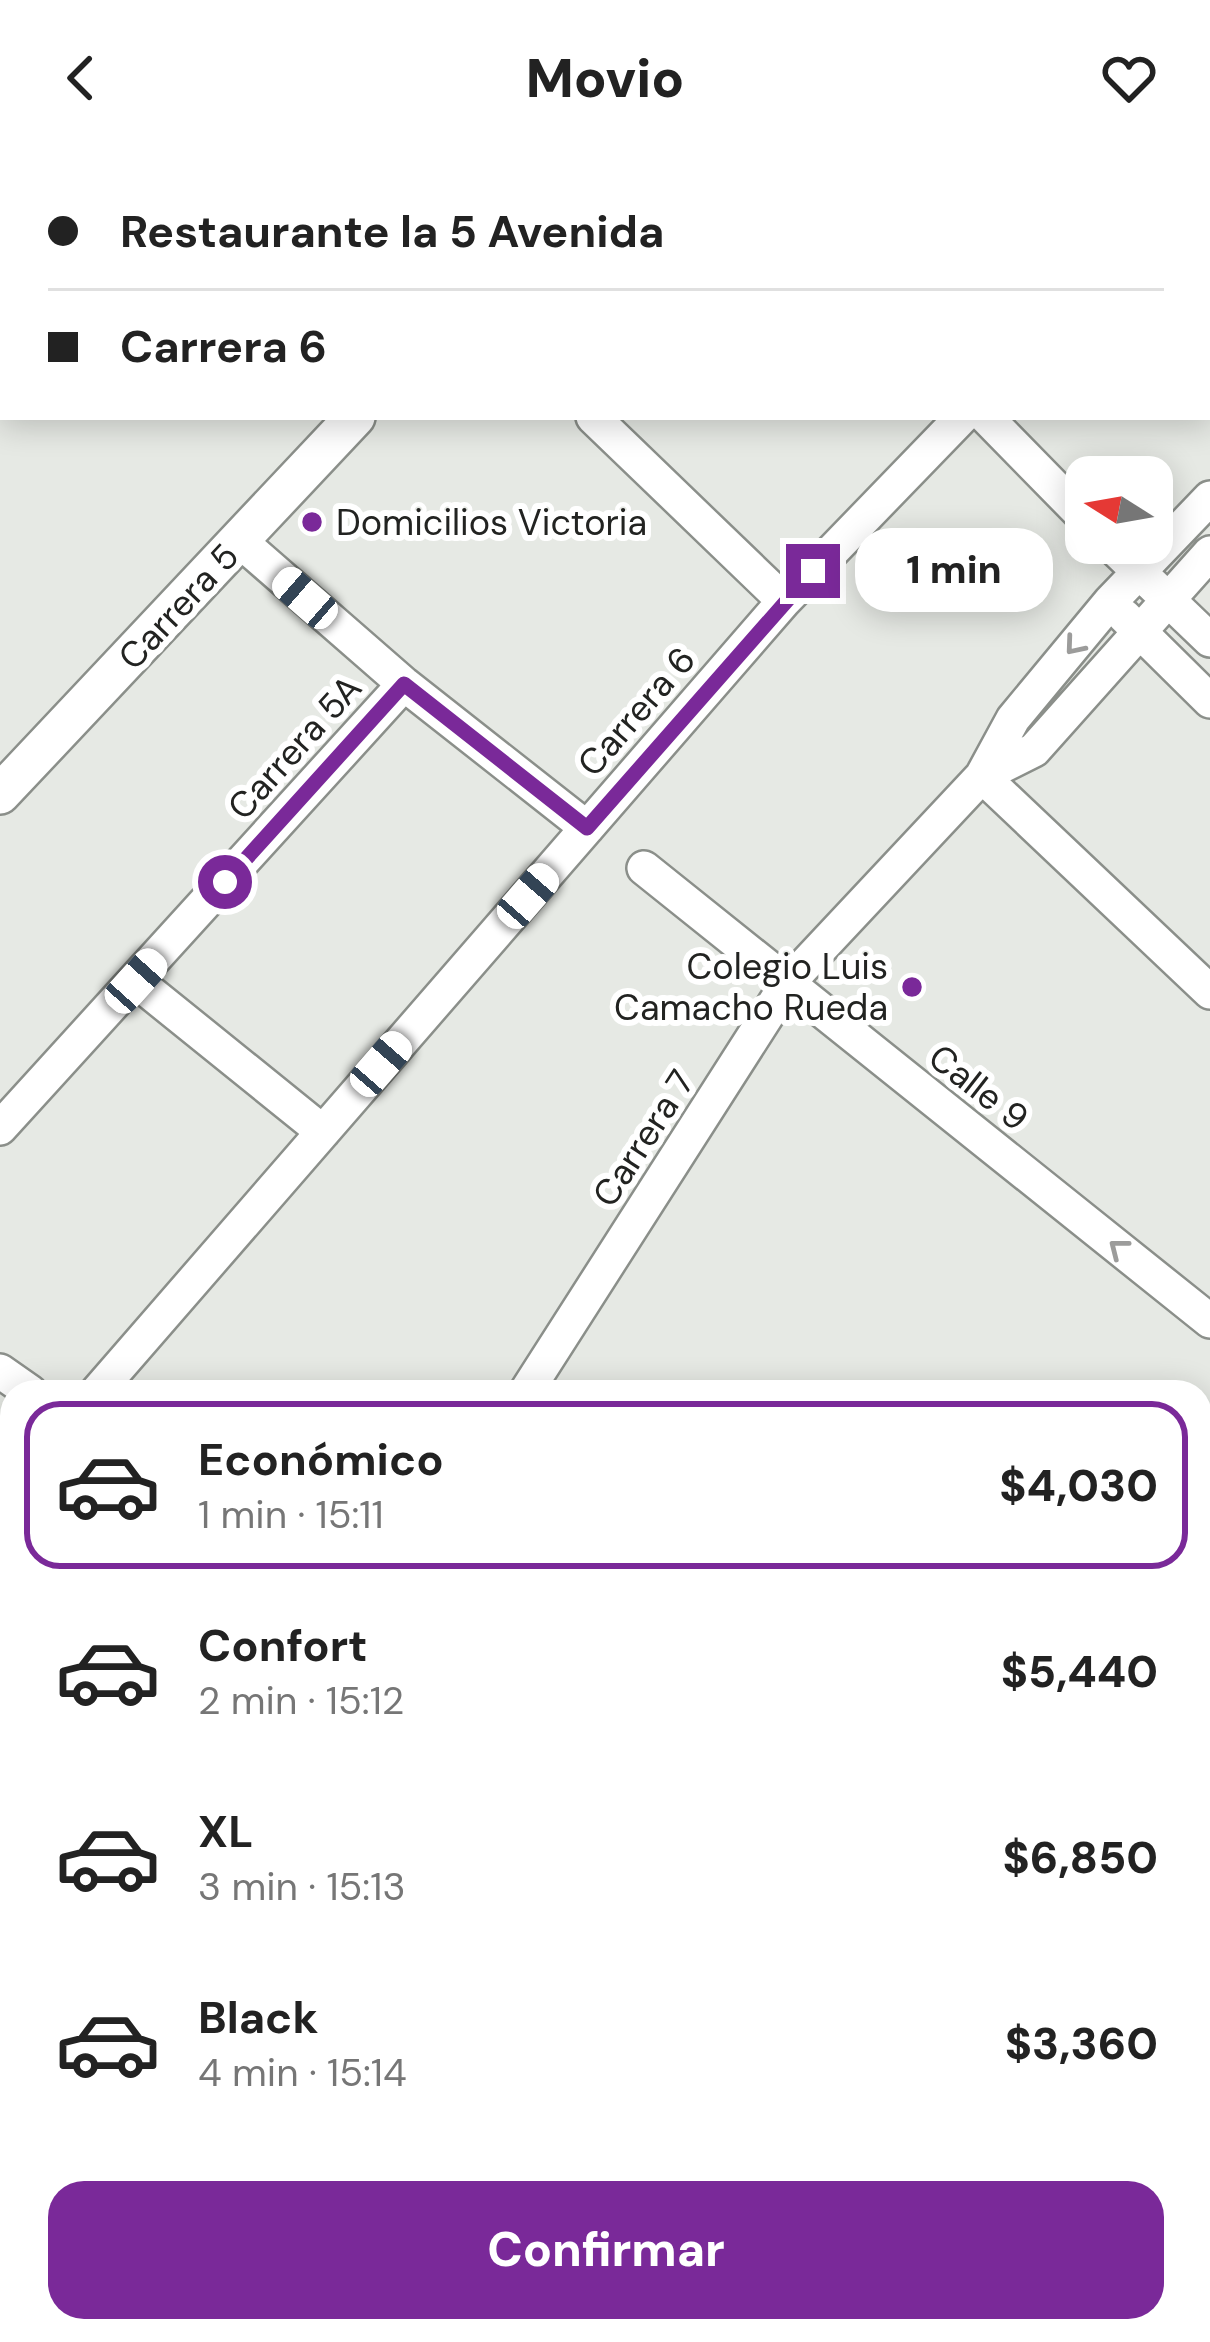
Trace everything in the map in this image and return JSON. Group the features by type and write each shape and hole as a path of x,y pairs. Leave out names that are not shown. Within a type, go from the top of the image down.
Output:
{"street":[{"name":"Carrera 5","path":"0,794 352,420"},
{"path":"596,420 784,601"},
{"name":"Carrera 6","path":"107,1380 784,601 959,420"},
{"path":"989,420 1065,498"},
{"name":"Carrera 7","path":"534,1380 787,985 982,776 1013,719 1110,602 1210,498"},
{"path":"240,541 404,684 587,828"},
{"name":"Carrera 7","path":"982,776 1034,750 1210,553"},
{"path":"1129,564 1210,640"},
{"path":"1110,602 1210,701"},
{"name":"Carrera 5A","path":"0,1128 404,684"},
{"path":"982,776 1210,992"},
{"name":"Calle 9","path":"644,868 1210,1321"},
{"path":"136,981 322,1132"}],"place":[{"name":"Domicilios Victoria","path":"312,522"},
{"name":"Colegio Luis Camacho Rueda","path":"912,987"}],"route":[{"path":"225,882 404,684 587,828 813,571"}]}
